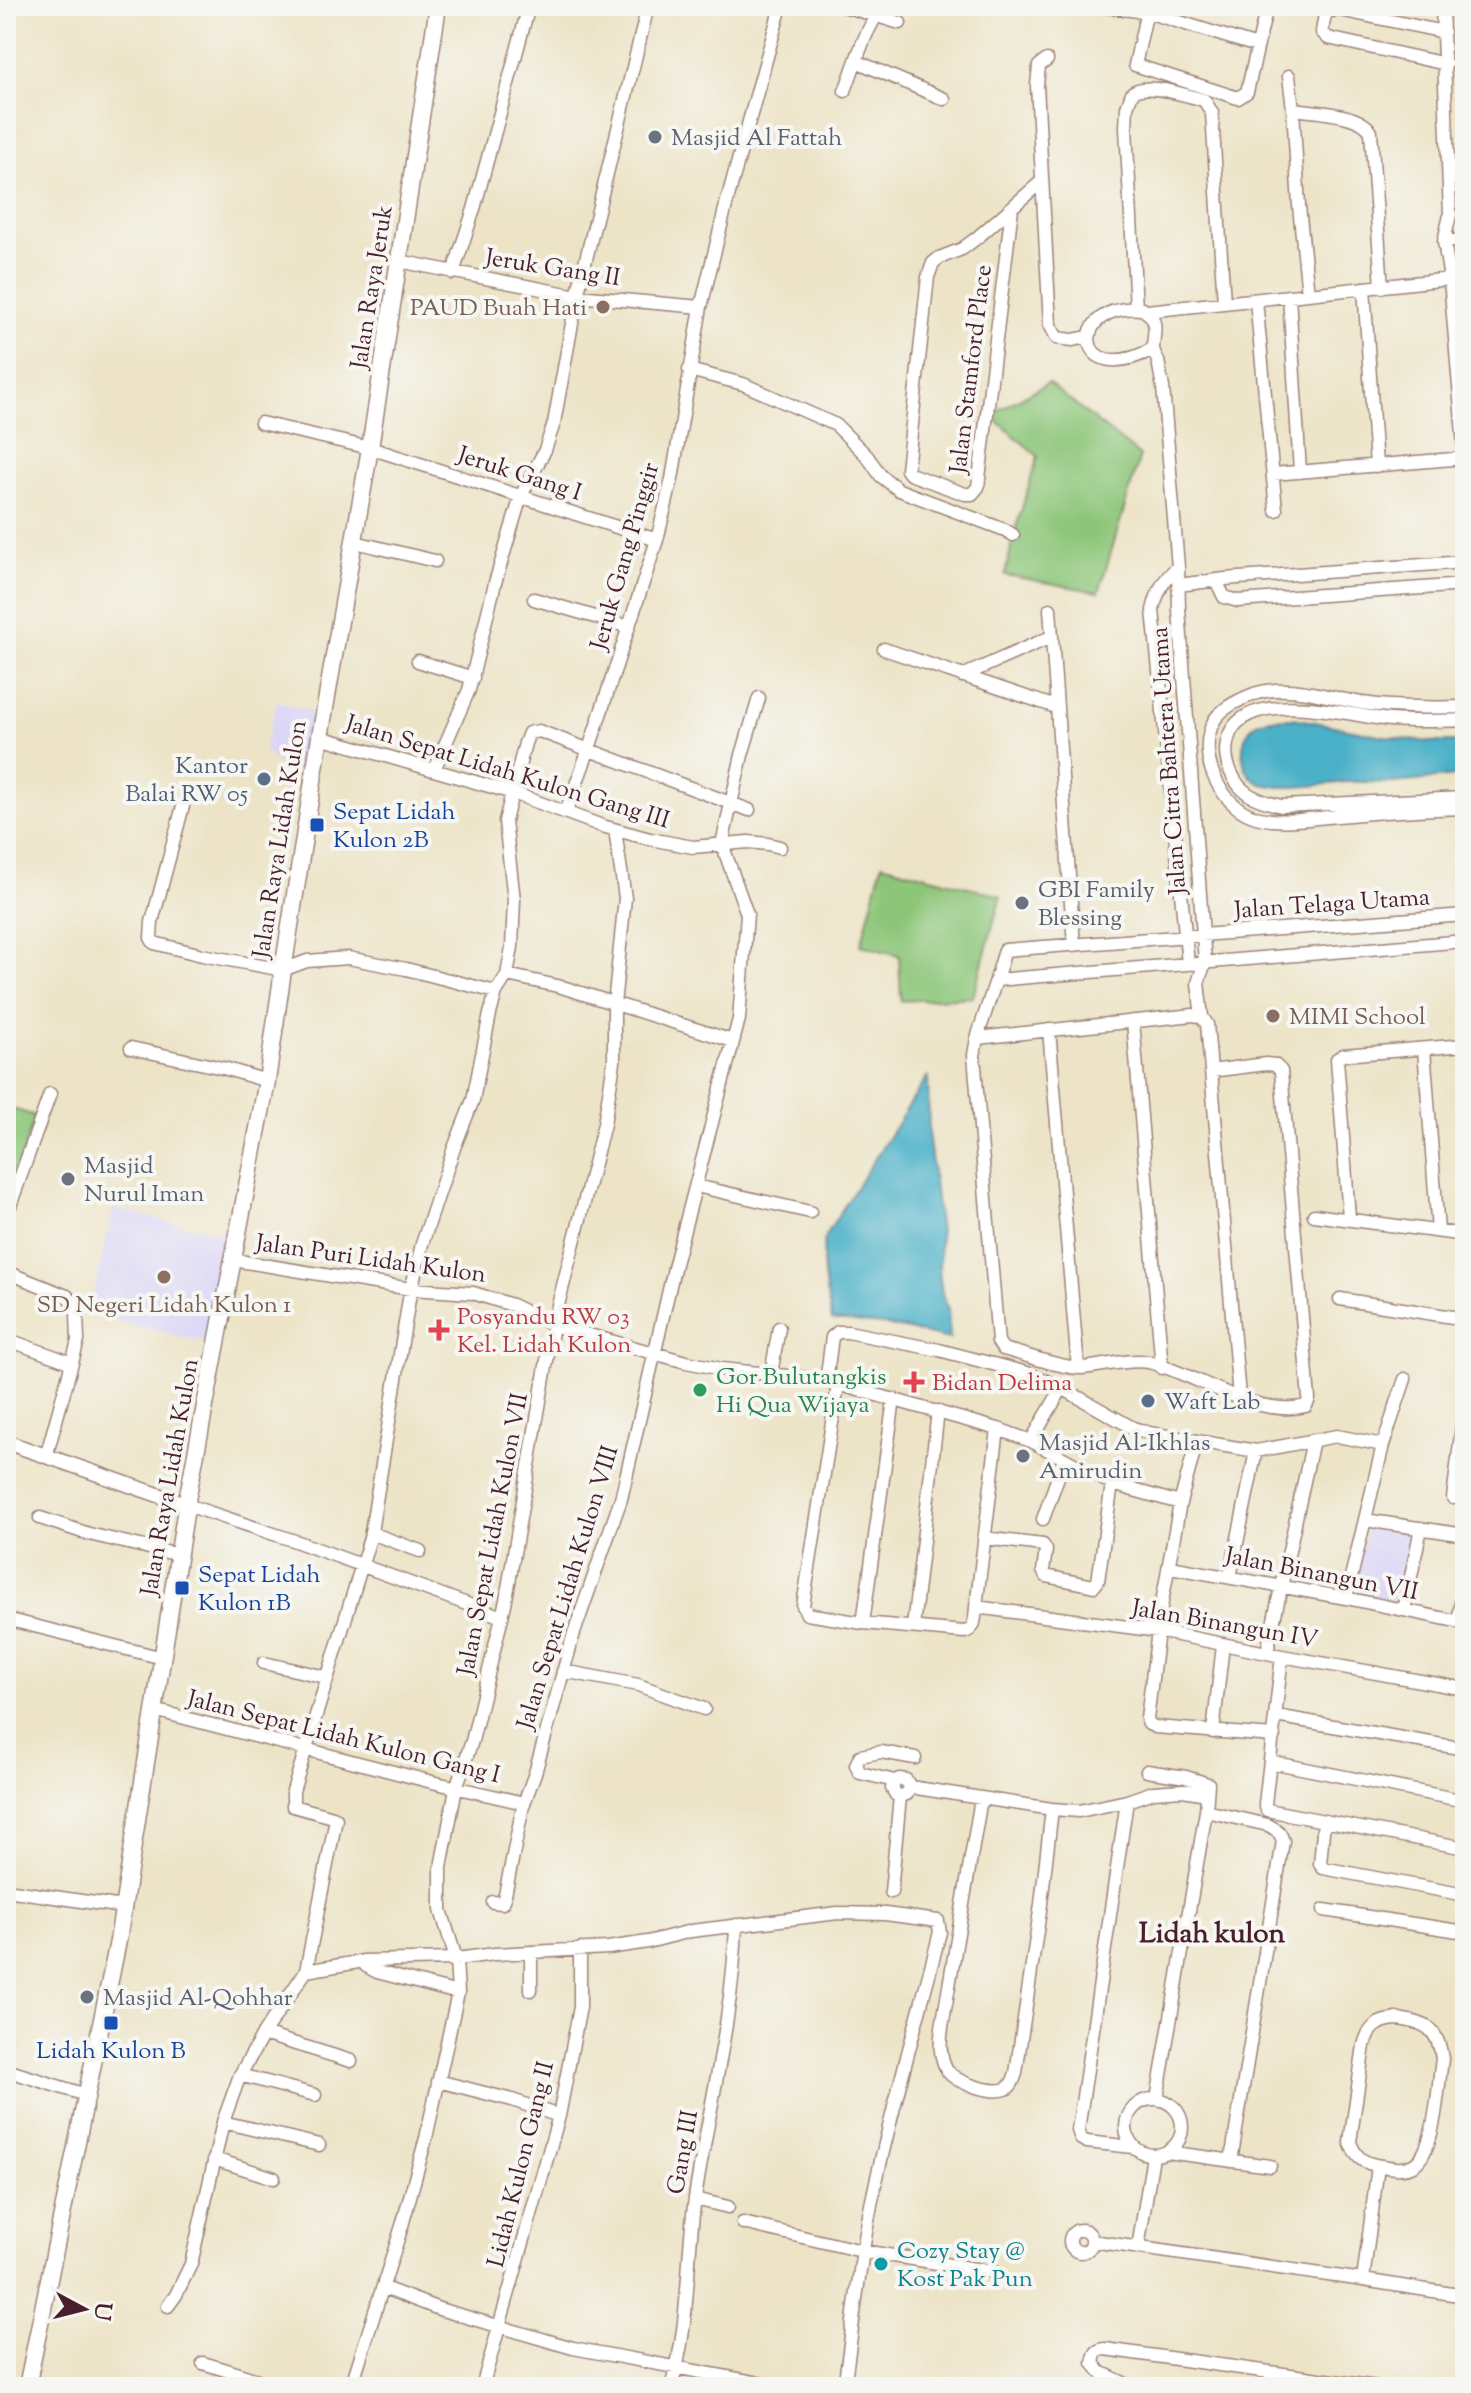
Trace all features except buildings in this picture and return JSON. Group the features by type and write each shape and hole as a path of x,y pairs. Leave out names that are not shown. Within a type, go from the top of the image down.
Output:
{"main road":[{"name":"Jalan Raya Jeruk","path":"349,575 438,6"},
{"name":"Jalan Raya Lidah Kulon","path":"27,2387 123,1907 187,1505 267,1081 320,737 349,575"}],"street":[{"path":"453,273 474,209 529,6"},
{"path":"434,770 473,678 495,583 521,496 545,450 554,423 577,296 648,6"},
{"name":"Jeruk Gang Pinggir","path":"566,812 657,540 672,479 701,307 731,183 781,6"},
{"path":"844,6 880,11 900,23"},
{"path":"1099,6 1147,9 1257,46"},
{"path":"1147,9 1135,65 1238,98 1247,92 1267,6"},
{"path":"1273,474 1465,458 1444,241 1450,215 1442,6"},
{"path":"1444,32 1340,10 1325,14 1322,21 1322,32 1328,38 1446,64"},
{"path":"845,91 880,11"},
{"path":"1047,60 1039,66 1037,74 1050,325 1057,338 1073,340 1087,337 1094,325 1110,313 1450,279"},
{"path":"856,61 944,99"},
{"path":"1289,76 1308,294"},
{"path":"1087,337 1091,348 1104,359 1115,360 1153,349 1156,336 1154,323 1141,310 1126,128 1127,107 1132,93 1141,88 1204,100 1212,113 1224,303"},
{"path":"1293,109 1356,119 1367,124 1371,132 1382,287"},
{"name":"Jalan Stamford Place","path":"1012,208 978,487 972,494 965,494 910,474 907,470 928,277 933,263 962,249 1042,181"},
{"path":"1450,215 1465,215"},
{"path":"1444,241 1465,241"},
{"name":"Jeruk Gang II","path":"399,261 577,296 701,307"},
{"path":"1364,288 1376,466"},
{"path":"1289,296 1300,472"},
{"path":"1256,300 1276,510"},
{"name":"Jalan Citra Bahtera Utama","path":"1153,349 1163,387 1178,567 1205,962 1198,983 1202,1017 1207,1024 1239,1397"},
{"path":"689,370 749,386 836,425 867,456 881,476 899,490 1013,535"},
{"name":"Jeruk Gang I","path":"261,423 370,448 657,540"},
{"path":"355,542 435,561"},
{"path":"1179,585 1465,562"},
{"name":"Jalan Citra Bahtera Utama","path":"1178,567 1165,578 1153,610 1188,964"},
{"path":"1216,580 1224,597 1238,601 1465,585"},
{"path":"534,599 629,627"},
{"path":"1050,609 1074,945"},
{"path":"962,676 1051,637"},
{"path":"884,649 1056,707"},
{"path":"418,661 473,678"},
{"path":"1465,707 1397,707 1275,690 1255,694 1226,708 1214,720 1206,746 1212,771 1229,802 1253,817 1282,820 1465,808"},
{"path":"722,844 759,698"},
{"path":"1465,720 1393,720 1303,707 1259,710 1234,725 1226,743 1228,768 1241,790 1259,800 1281,806 1465,798"},
{"path":"168,2306 191,2264 223,2122 240,2075 263,2034 306,1971 336,1819 291,1804 371,1533 411,1289 422,1244 473,1100 496,992 507,975 514,900 505,821 529,733 539,731 749,810"},
{"name":"Jalan Sepat Lidah Kulon Gang III","path":"320,737 513,793 615,830 650,839 693,847 748,842 780,847"},
{"path":"183,806 152,922 151,938 159,945 283,970 307,961 348,958 496,992"},
{"name":"Jalan Sepat Lidah Kulon VII","path":"351,2387 384,2288 426,2138 458,1993 456,1959 441,1910 439,1886 445,1837 502,1617 553,1325 604,1124 614,1062 614,1005 625,898 615,830"},
{"name":"Jalan Sepat Lidah Kulon VIII","path":"493,1902 502,1903 505,1895 524,1803 574,1633 621,1499 654,1353 733,1041 742,998 747,914 722,844"},
{"name":"Jalan Telaga Utama","path":"1465,915 1005,950 996,980 1465,941"},
{"path":"507,975 562,987 733,1041"},
{"path":"996,980 974,1055 998,1342 1003,1349 1078,1368 1146,1361 1257,1404 1296,1408 1306,1406 1309,1399 1281,1071 1275,1065 1266,1064 1211,1071"},
{"path":"977,1038 1193,1015 1202,1017"},
{"path":"1133,1021 1162,1368"},
{"path":"1049,1030 1078,1368"},
{"path":"1349,1217 1337,1059 1343,1055 1465,1045"},
{"path":"131,1048 267,1081"},
{"path":"1424,1049 1438,1231"},
{"path":"6,1217 50,1094"},
{"path":"696,1186 810,1212"},
{"path":"1314,1215 1349,1217 1465,1235"},
{"name":"Jalan Puri Lidah Kulon","path":"233,1260 411,1289 473,1293 494,1298 553,1325 703,1366 832,1384 894,1399 998,1429 1031,1441 1112,1484 1180,1503"},
{"path":"6,1272 67,1296 77,1313 79,1332 46,1457"},
{"path":"1340,1299 1465,1319"},
{"path":"771,1374 779,1328"},
{"path":"998,1429 976,1607 973,1625 967,1632 863,1623 807,1614 803,1606 832,1384 832,1337 838,1332 954,1354 1027,1373 1062,1388 1133,1428 1256,1451 1337,1436 1383,1445"},
{"path":"6,1339 72,1363"},
{"path":"1346,1598 1383,1445 1405,1379"},
{"path":"1031,1441 1062,1388"},
{"path":"863,1623 894,1399"},
{"path":"1453,1498 1465,1403"},
{"path":"913,1627 938,1411"},
{"path":"1267,1652 1313,1440"},
{"path":"1197,1441 1180,1503 1159,1625 1147,1722 1155,1727 1274,1736"},
{"path":"6,1442 362,1565 502,1617"},
{"path":"1230,1577 1256,1451"},
{"path":"1043,1519 1064,1460"},
{"path":"984,1538 1043,1545 1046,1550 1043,1571 1046,1576 1094,1586 1098,1581 1112,1484"},
{"path":"40,1518 89,1534 179,1555"},
{"path":"1365,1520 1465,1535"},
{"path":"1404,1610 1421,1528"},
{"path":"371,1533 420,1551"},
{"name":"Jalan Binangun VII","path":"1170,1567 1462,1622"},
{"path":"1462,1622 1465,1578"},
{"name":"Jalan Binangun IV","path":"976,1607 1159,1625 1223,1645 1465,1689"},
{"path":"6,1619 163,1658"},
{"path":"1213,1732 1223,1645"},
{"path":"1282,1656 1265,1804 1267,1810 1465,1848"},
{"path":"264,1663 326,1677"},
{"path":"563,1671 638,1685 704,1709"},
{"name":"Jalan Sepat Lidah Kulon Gang I","path":"154,1710 524,1803"},
{"path":"1276,1716 1465,1749"},
{"path":"915,1758 881,1752 860,1756 856,1765 860,1773 895,1781 894,1792 1052,1809 1090,1810 1153,1792 1183,1790 1207,1794"},
{"path":"1271,1762 1465,1801"},
{"path":"1147,1771 1208,1784 1157,2099"},
{"path":"891,1892 905,1791"},
{"path":"981,1799 939,2052 952,2077 970,2086 1005,2089 1016,2073 1052,1809"},
{"path":"1127,1801 1078,2130 1081,2139 1087,2142 1133,2147"},
{"path":"1206,1811 1268,1825 1281,1834 1283,1841 1231,2161"},
{"path":"1324,1821 1320,1864 1323,1868 1465,1895"},
{"path":"6,1890 123,1907"},
{"path":"1324,1910 1465,1932"},
{"path":"306,1971 364,1961 456,1959 608,1948 691,1931 838,1913 936,1920 940,1932 897,2094 862,2251 844,2387"},
{"name":"Gang III","path":"671,2387 685,2311 695,2199 726,2029 736,1925"},
{"name":"Lidah Kulon Gang II","path":"482,2387 559,2116 580,2007 580,1949"},
{"path":"531,1952 531,1990"},
{"path":"364,1961 366,1966 377,1972 458,1993"},
{"path":"1384,2020 1404,2020 1435,2032 1440,2045 1442,2059 1431,2135 1427,2150 1412,2165 1400,2169 1378,2166 1354,2154 1350,2142 1364,2045 1368,2031 1376,2024 1384,2020"},
{"path":"263,2034 351,2061"},
{"path":"6,2070 86,2095"},
{"path":"240,2075 315,2095"},
{"path":"438,2081 559,2116"},
{"path":"1167,2152 1181,2134 1177,2111 1157,2099 1144,2101 1132,2109 1126,2121 1126,2135 1133,2147 1142,2153 1153,2156 1167,2152 1270,2166"},
{"path":"223,2122 319,2145"},
{"path":"1138,2248 1153,2156"},
{"path":"214,2159 274,2178"},
{"path":"1363,2280 1378,2166"},
{"path":"695,2199 728,2207"},
{"path":"743,2223 862,2251 994,2272"},
{"path":"1092,2241 1465,2296"},
{"path":"384,2288 439,2309 573,2348 781,2387"},
{"path":"1132,2387 1100,2372 1093,2363 1099,2350 1377,2387"},
{"path":"203,2363 280,2387"}],"shaded area":[{"path":"277,701 322,715 310,776 281,767 264,750"},
{"name":"SD Negeri Lidah Kulon 1","path":"113,1209 240,1238 215,1344 89,1315"},
{"path":"1367,1522 1414,1531 1402,1601 1355,1594"}],"green space":[{"path":"1048,383 1140,456 1099,592 1005,575 1038,456 990,415"},
{"path":"882,864 1001,896 973,997 901,1001 899,955 861,945"},
{"path":"6,1107 35,1116 6,1202"}],"water":[{"path":"1293,718 1421,741 1465,742 1465,775 1391,783 1354,782 1294,787 1262,784 1245,767 1243,750 1247,734 1261,722"},
{"path":"928,1076 929,1139 940,1233 939,1271 948,1309 950,1339 885,1325 832,1320 823,1268 825,1236"}],"place":[{"name":"Masjid Al Fattah","path":"655,137"},
{"name":"PAUD Buah Hati","path":"603,307"},
{"name":"Kantor Balai RW 05","path":"264,779"},
{"name":"Sepat Lidah Kulon 2B","path":"317,825"},
{"name":"GBI Family Blessing","path":"1022,903"},
{"name":"MIMI School","path":"1273,1016"},
{"name":"Masjid Nurul Iman","path":"68,1179"},
{"name":"SD Negeri Lidah Kulon 1","path":"164,1277"},
{"name":"Posyandu RW 03 Kel. Lidah Kulon","path":"439,1330"},
{"name":"Bidan Delima","path":"914,1382"},
{"name":"Gor Bulutangkis Hi Qua Wijaya","path":"700,1390"},
{"name":"Waft Lab","path":"1148,1401"},
{"name":"Masjid Al-Ikhlas Amirudin","path":"1023,1456"},
{"name":"Sepat Lidah Kulon 1B","path":"182,1588"},
{"name":"Masjid Al-Qohhar","path":"87,1997"},
{"name":"Lidah Kulon B","path":"111,2023"},
{"name":"Cozy Stay @ Kost Pak Pun","path":"881,2264"}],"district":[{"name":"Lidah kulon","path":"1212,1932"}]}
